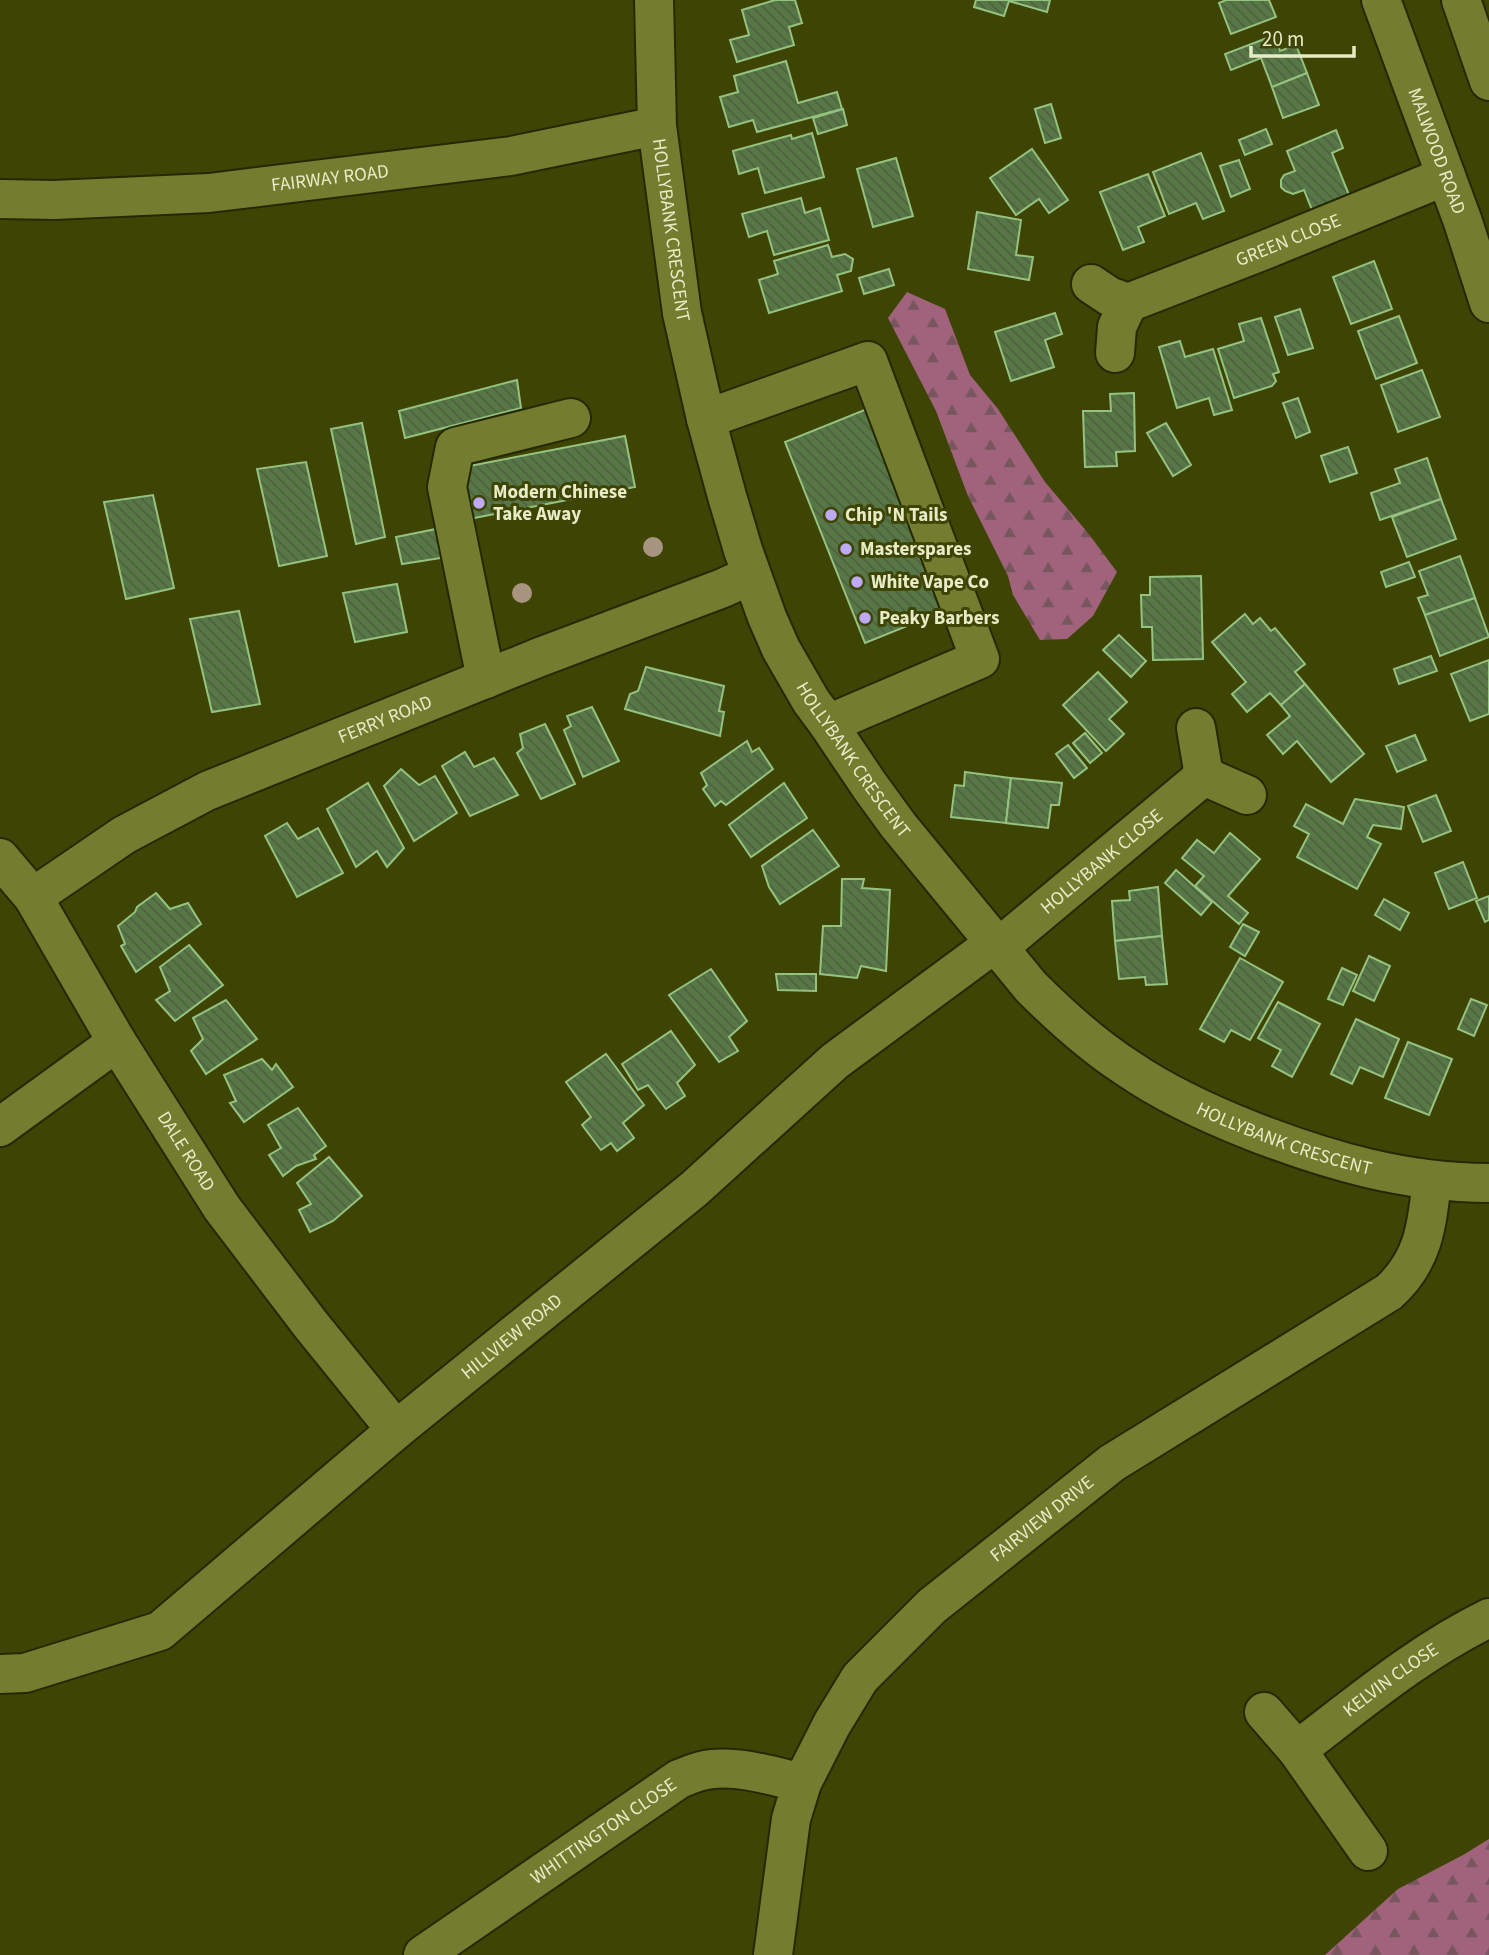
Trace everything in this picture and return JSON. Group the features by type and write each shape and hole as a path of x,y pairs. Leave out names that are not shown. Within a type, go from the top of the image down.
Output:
{"street":[{"name":"HOLLYBANK CRESCENT","path":"654,0 657,126 682,313 706,419 751,575 781,649 811,701 855,765 898,825 1031,988 1053,1010 1128,1069 1186,1102 1291,1146 1382,1173 1432,1181 1489,1183"},
{"name":"MALWOOD ROAD","path":"1381,0 1463,222 1489,303"},
{"path":"1461,0 1489,80"},
{"name":"FAIRWAY ROAD","path":"0,199 54,200 209,193 511,156 657,126"},
{"name":"GREEN CLOSE","path":"1129,303 1446,176"},
{"path":"1091,284 1109,296 1129,303 1118,327 1115,353"},
{"path":"706,419 868,361 980,659 828,723"},
{"path":"486,679 447,488 455,447 572,418"},
{"name":"FERRY ROAD","path":"33,897 124,835 207,791 751,575"},
{"path":"1196,728 1204,776 1247,795"},
{"name":"HOLLYBANK CLOSE","path":"997,946 1204,776"},
{"name":"DALE ROAD","path":"0,858 33,897 117,1042 222,1208 311,1325 396,1430"},
{"name":"HILLVIEW ROAD","path":"0,1674 25,1673 160,1630 396,1430 694,1189 835,1060 997,946"},
{"path":"0,1127 117,1042"},
{"name":"FAIRVIEW DRIVE","path":"773,1955 791,1819 802,1783 832,1724 860,1678 932,1606 1112,1463 1389,1292 1401,1281 1417,1258 1425,1230 1432,1181"},
{"name":"KELVIN CLOSE","path":"1297,1750 1398,1673 1463,1630 1489,1618"},
{"path":"1264,1712 1297,1750 1368,1851"},
{"name":"WHITTINGTON CLOSE","path":"423,1955 679,1779 711,1769 731,1769 754,1771 802,1783"}],"green space":[{"path":"907,292 945,309 970,375 998,409 1045,482 1117,572 1093,616 1067,639 1040,640 1013,595 1008,576 968,496 936,411 888,318"},
{"path":"1489,1839 1489,1955 1325,1955 1398,1889"}],"building":[{"path":"775,0 795,0 802,23 789,27 794,45 737,62 730,40 749,35 742,10"},
{"path":"976,0 1050,0 1047,12 1009,1 1004,16 974,7"},
{"path":"1226,0 1269,0 1276,17 1231,34 1219,3"},
{"path":"1275,35 1280,51 1296,45 1307,73 1272,87 1261,58 1231,70 1225,54"},
{"path":"786,61 798,103 837,92 842,109 757,132 753,120 729,127 720,97 738,92 734,76"},
{"path":"1307,73 1319,105 1283,118 1272,87"},
{"path":"1051,104 1061,138 1045,143 1035,109"},
{"path":"843,109 847,125 818,134 813,118"},
{"path":"1266,129 1272,144 1245,155 1239,140"},
{"path":"1336,130 1343,148 1332,153 1349,195 1312,210 1304,190 1293,194 1281,187 1284,175 1295,171 1287,151"},
{"path":"812,133 824,177 765,193 758,168 739,174 733,151 791,135 792,139"},
{"path":"1032,149 1068,200 1049,213 1039,199 1016,215 990,178"},
{"path":"1201,153 1224,211 1203,219 1196,203 1169,214 1153,172"},
{"path":"896,158 913,216 873,227 857,169"},
{"path":"1239,160 1250,189 1231,197 1220,166"},
{"path":"1148,174 1165,216 1138,227 1144,242 1123,250 1100,192"},
{"path":"801,198 805,213 820,208 829,240 774,255 767,231 749,237 742,214"},
{"path":"977,212 1021,220 1016,255 1033,257 1029,280 968,269"},
{"path":"828,245 832,257 845,254 853,259 851,271 837,275 842,291 769,313 759,280 778,274 774,261"},
{"path":"1374,261 1392,309 1351,324 1333,277"},
{"path":"889,269 894,285 864,294 859,278"},
{"path":"1300,309 1313,348 1288,355 1275,317"},
{"path":"1055,313 1062,334 1045,340 1054,367 1011,381 995,332"},
{"path":"1399,316 1417,363 1376,379 1358,331"},
{"path":"1261,318 1279,372 1273,374 1276,381 1272,386 1234,398 1218,349 1244,341 1239,324"},
{"path":"1180,341 1185,357 1213,349 1232,410 1214,415 1209,398 1177,408 1159,347"},
{"path":"1422,370 1440,417 1398,432 1381,385"},
{"path":"517,380 521,408 405,438 399,411"},
{"path":"1134,393 1135,451 1116,452 1117,466 1085,467 1083,411 1111,411 1110,394"},
{"path":"1298,398 1310,432 1296,438 1283,403"},
{"path":"867,409 947,610 865,643 785,442"},
{"path":"362,423 385,537 356,544 331,429"},
{"path":"1166,423 1191,465 1173,476 1147,433"},
{"path":"625,436 635,487 469,519 459,468"},
{"path":"1348,447 1357,473 1330,482 1321,456"},
{"path":"1427,458 1441,499 1380,520 1371,493 1400,483 1395,469"},
{"path":"306,462 327,556 279,566 257,469"},
{"path":"153,495 174,588 126,599 104,502"},
{"path":"1441,499 1456,539 1407,557 1392,517"},
{"path":"436,529 441,558 402,564 396,537"},
{"path":"1460,556 1475,598 1425,615 1418,598 1428,595 1419,571"},
{"path":"1409,562 1415,577 1386,587 1381,572"},
{"path":"1201,576 1203,659 1153,660 1152,627 1142,627 1141,595 1150,595 1150,577"},
{"path":"397,584 407,632 355,642 343,593"},
{"path":"1475,598 1489,637 1440,656 1425,615"},
{"path":"239,611 260,704 212,712 190,619"},
{"path":"1245,614 1253,624 1260,618 1271,631 1275,628 1305,664 1295,672 1305,684 1281,705 1270,693 1247,712 1232,694 1246,682 1212,642"},
{"path":"1119,635 1146,661 1131,677 1103,650"},
{"path":"1431,656 1437,671 1399,684 1394,669"},
{"path":"1489,660 1489,714 1470,721 1451,674"},
{"path":"646,667 724,686 719,711 724,712 720,736 625,709 630,694 638,691"},
{"path":"1098,672 1127,702 1109,719 1124,734 1106,751 1063,705"},
{"path":"1305,684 1364,754 1331,782 1297,741 1283,754 1267,735 1290,716 1281,705"},
{"path":"592,707 619,761 583,777 564,730 571,726 567,716"},
{"path":"545,724 575,784 541,799 517,753 523,748 520,734"},
{"path":"1085,733 1102,753 1090,763 1073,743"},
{"path":"1415,735 1426,760 1397,772 1386,746"},
{"path":"747,741 752,752 759,748 773,769 726,805 721,801 715,806 703,789 707,785 701,773"},
{"path":"1068,745 1087,768 1074,778 1056,754"},
{"path":"465,752 474,767 494,758 518,795 470,816 442,766"},
{"path":"401,769 419,785 435,776 457,813 414,841 384,786"},
{"path":"965,772 1011,778 1006,823 951,817 955,785 964,786"},
{"path":"1011,778 1062,783 1059,805 1051,805 1048,828 1006,823"},
{"path":"368,783 404,848 387,867 377,851 356,867 327,809"},
{"path":"784,783 807,818 751,857 729,825"},
{"path":"1436,795 1451,831 1423,842 1408,806"},
{"path":"1355,799 1404,807 1401,829 1373,825 1367,837 1381,844 1357,889 1297,857 1309,834 1294,826 1306,804 1343,824"},
{"path":"287,823 298,839 318,828 343,873 297,897 265,836"},
{"path":"813,830 839,866 780,904 769,887 762,866"},
{"path":"1230,833 1260,859 1228,896 1248,913 1239,924 1195,886 1204,876 1182,858 1197,840 1214,853"},
{"path":"1463,862 1477,898 1449,909 1435,873"},
{"path":"1176,870 1212,902 1201,915 1165,883"},
{"path":"842,879 864,879 862,888 890,890 886,971 861,966 857,978 820,974 823,926 841,926"},
{"path":"1158,887 1162,936 1115,941 1112,901 1130,900 1129,891"},
{"path":"156,893 170,909 188,903 201,924 136,972 121,946 125,944 118,926"},
{"path":"1489,896 1489,920 1485,922 1476,901"},
{"path":"1384,899 1409,913 1400,930 1375,915"},
{"path":"1243,924 1259,932 1245,956 1230,947"},
{"path":"1162,936 1167,984 1146,985 1145,977 1119,979 1115,941"},
{"path":"189,945 223,985 175,1021 156,1000 170,991 160,967"},
{"path":"1369,956 1390,966 1374,1001 1353,991"},
{"path":"1240,958 1283,982 1250,1040 1231,1030 1224,1042 1200,1029"},
{"path":"1342,968 1357,975 1343,1005 1328,999"},
{"path":"711,969 747,1021 729,1037 738,1051 719,1062 669,995"},
{"path":"776,974 816,974 816,991 778,990"},
{"path":"1471,999 1487,1005 1474,1036 1458,1029"},
{"path":"226,1000 257,1039 206,1074 191,1051 203,1039 193,1018"},
{"path":"1278,1002 1320,1024 1292,1077 1272,1066 1281,1050 1258,1038"},
{"path":"1356,1019 1399,1039 1383,1077 1360,1067 1352,1084 1331,1074"},
{"path":"671,1031 695,1065 677,1083 685,1096 666,1109 648,1085 638,1090 622,1064"},
{"path":"1408,1042 1452,1059 1429,1115 1385,1098"},
{"path":"606,1054 644,1105 623,1123 634,1138 617,1151 611,1143 601,1150 582,1125 591,1117 566,1082"},
{"path":"262,1059 272,1070 276,1064 293,1087 244,1122 230,1103 236,1101 224,1075"},
{"path":"298,1108 326,1146 314,1155 316,1159 296,1166 283,1176 269,1155 281,1148 268,1125"},
{"path":"329,1157 362,1196 333,1221 310,1232 299,1210 311,1204 297,1183"}],"place":[{"name":"Modern Chinese Take Away","path":"479,503"},
{"name":"Chip 'N Tails","path":"831,515"},
{"name":"Masterspares","path":"846,549"},
{"name":"White Vape Co","path":"857,582"},
{"name":"Peaky Barbers","path":"865,618"}]}
